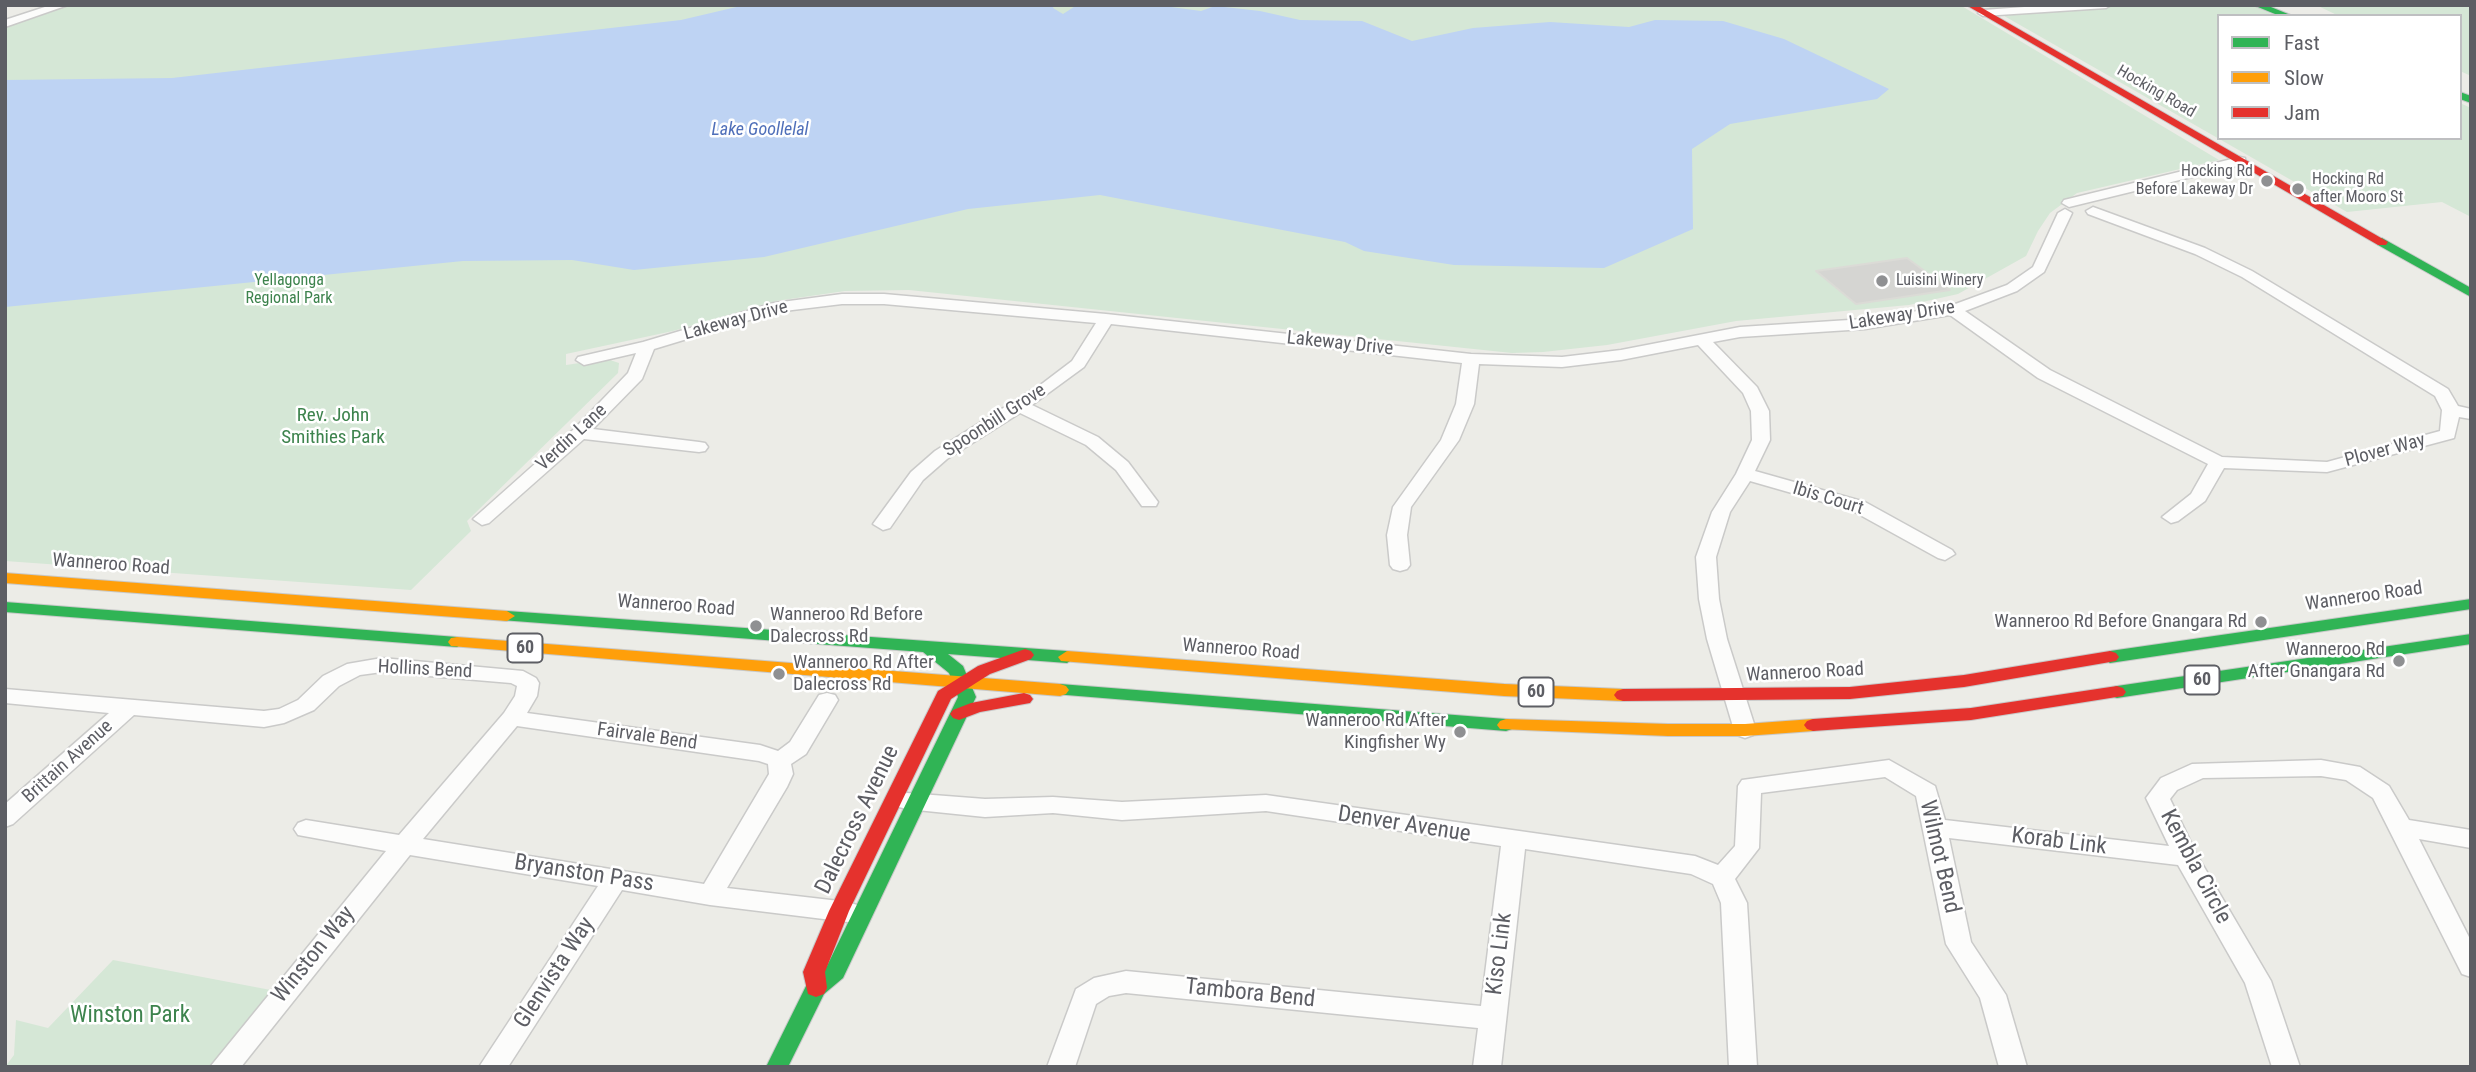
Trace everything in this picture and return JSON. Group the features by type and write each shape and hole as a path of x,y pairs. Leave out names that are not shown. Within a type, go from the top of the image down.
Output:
{"main road":[{"path":"2257,5 2284,14"},
{"path":"2268,5 2286,14"},
{"path":"2288,5 2307,14"},
{"name":"Hocking Road","path":"1980,11 2471,293"},
{"name":"Wanneroo Road","path":"5,578 1504,690 1735,697 1850,693 1964,681 2144,651 2471,604"},
{"name":"60","path":"5,607 1524,726 1745,730 1971,714 2466,641"},
{"path":"928,647 957,670 964,682"},
{"name":"Dalecross Avenue","path":"816,988 814,972 850,912 904,801 944,695 984,670 1025,655"},
{"name":"Dalecross Avenue","path":"776,1067 816,988 835,972 850,912 904,801 959,714 967,697 964,682"},
{"path":"959,714 977,707 1067,690"}],"street":[{"path":"5,24 63,5"},
{"path":"1980,11 2013,12 2106,5"},
{"path":"2080,211 2218,167 2244,163"},
{"path":"2080,211 2200,251 2247,274 2442,393 2451,410 2471,415"},
{"name":"Lakeway Drive","path":"584,360 647,346 774,308 842,299 884,299 1106,318 1471,359 1562,362 1621,355 1740,332 1865,324 1953,310 2012,288 2039,269 2080,211"},
{"name":"Plover Way","path":"1953,310 2044,374 2218,462 2327,467 2448,434 2451,410"},
{"name":"Spoonbill Grove","path":"883,524 917,476 941,455 1049,387 1078,364 1106,318"},
{"path":"1701,339 1751,391 1760,411 1761,440 1745,474 1721,512 1706,557 1709,599 1745,730"},
{"name":"Verdin Lane","path":"482,519 580,433 636,375 647,346"},
{"path":"1401,565 1396,535 1402,507 1450,440 1465,404 1471,359"},
{"path":"1020,405 1092,441 1122,466 1149,502"},
{"path":"580,433 699,447"},
{"path":"2171,517 2198,497 2218,462"},
{"name":"Ibis Court","path":"1745,474 1858,506 1945,554"},
{"name":"Hollins Bend","path":"5,696 264,719 284,716 306,705 331,681 355,669 382,665 515,676 528,682 526,696 512,718 405,844"},
{"path":"710,895 775,787 781,774 779,761 798,748 827,700"},
{"name":"Brittain Avenue","path":"5,818 130,706"},
{"name":"Fairvale Bend","path":"512,718 760,753 772,755 779,761"},
{"name":"Wilmot Bend","path":"1721,878 1747,848 1750,786 1889,768 1927,792 1959,944 1993,995 2013,1067"},
{"name":"Kembla Circle","path":"2286,1067 2258,981 2186,857 2158,797 2169,784 2200,770 2321,768 2352,773 2381,793 2401,827 2471,967"},
{"name":"Denver Avenue","path":"904,801 985,808 1053,805 1122,811 1266,803 1695,866 1721,878"},
{"name":"Korab Link","path":"1933,827 2186,857"},
{"path":"2401,827 2471,839"},
{"name":"Bryanston Pass","path":"306,829 710,895 850,912"},
{"name":"Kiso Link","path":"1487,1067 1514,841"},
{"name":"Winston Way","path":"224,1067 405,844"},
{"path":"1721,878 1734,903 1743,1067"},
{"name":"Glenvista Way","path":"493,1067 616,879"},
{"name":"Tambora Bend","path":"1061,1067 1085,997 1103,986 1126,982 1492,1018"}],"green space":[{"name":"Yellagonga Regional Park","path":"71,5 1960,5 2219,160 2077,193 2050,213 2026,256 1958,294 1909,305 1736,321 1607,345 1543,352 1512,353 909,290 845,291 776,301 673,331 566,354 566,365 607,359 619,363 618,373 467,521 471,531 411,590 5,561 5,28"},
{"path":"1985,5 2253,5 2271,14 2217,14 2217,138"},
{"path":"2316,5 2471,5 2471,76 2462,72 2462,14 2335,14"},
{"path":"2462,104 2471,108 2471,217 2442,202 2347,212 2221,140 2462,140"},
{"name":"Winston Park","path":"113,960 276,991 213,1067 5,1067 14,1055 16,1020 48,1028"}],"water":[{"name":"Lake Goollelal","path":"745,5 1054,5 1053,8 1063,14 1077,5 1156,5 1201,11 1215,6 1260,11 1300,20 1362,21 1412,41 1473,28 1550,22 1629,27 1655,20 1723,21 1784,39 1889,89 1877,99 1730,124 1692,149 1693,229 1604,268 1454,265 1364,251 1345,242 1100,195 968,209 764,257 634,270 572,260 463,261 5,307 5,80 172,78 681,20"}],"building":[{"name":"Luisini Winery","path":"1907,258 1950,290 1856,304 1816,271"}],"traffic: fast":[{"path":"2257,5 2283,14"},
{"path":"2462,96 2471,100"},
{"path":"2382,242 2471,293"},
{"path":"2110,657 2471,604"},
{"path":"5,607 457,642"},
{"path":"507,616 1067,657"},
{"path":"2117,692 2471,639"},
{"path":"777,1067 816,988 835,972 967,697 957,670 928,647"},
{"path":"1060,690 1506,725"}],"traffic: slow":[{"path":"5,578 507,616"},
{"path":"457,642 1060,690"},
{"path":"1067,657 1504,690 1623,695"},
{"path":"1506,725 1668,730 1745,730 1813,725"}],"traffic: jam":[{"path":"1970,5 2382,242"},
{"path":"816,988 814,972 839,911 944,695 984,670 1025,655"},
{"path":"1623,695 1850,693 1964,681 2110,657"},
{"path":"1813,725 1971,714 2117,692"},
{"path":"959,714 977,707 1024,699"}],"place":[{"name":"Hocking Rd Before Lakeway Dr","path":"2267,181"},
{"name":"Hocking Rd after Mooro St","path":"2298,189"},
{"name":"Luisini Winery","path":"1882,281"},
{"name":"Wanneroo Rd Before Gnangara Rd","path":"2261,622"},
{"name":"Wanneroo Rd Before Dalecross Rd","path":"756,626"},
{"name":"Wanneroo Rd After Gnangara Rd","path":"2399,661"},
{"name":"Wanneroo Rd After Dalecross Rd","path":"779,674"},
{"name":"Wanneroo Rd After Kingfisher Wy","path":"1460,732"}],"park label":[{"name":"Rev. John Smithies Park","path":"333,427"}]}
